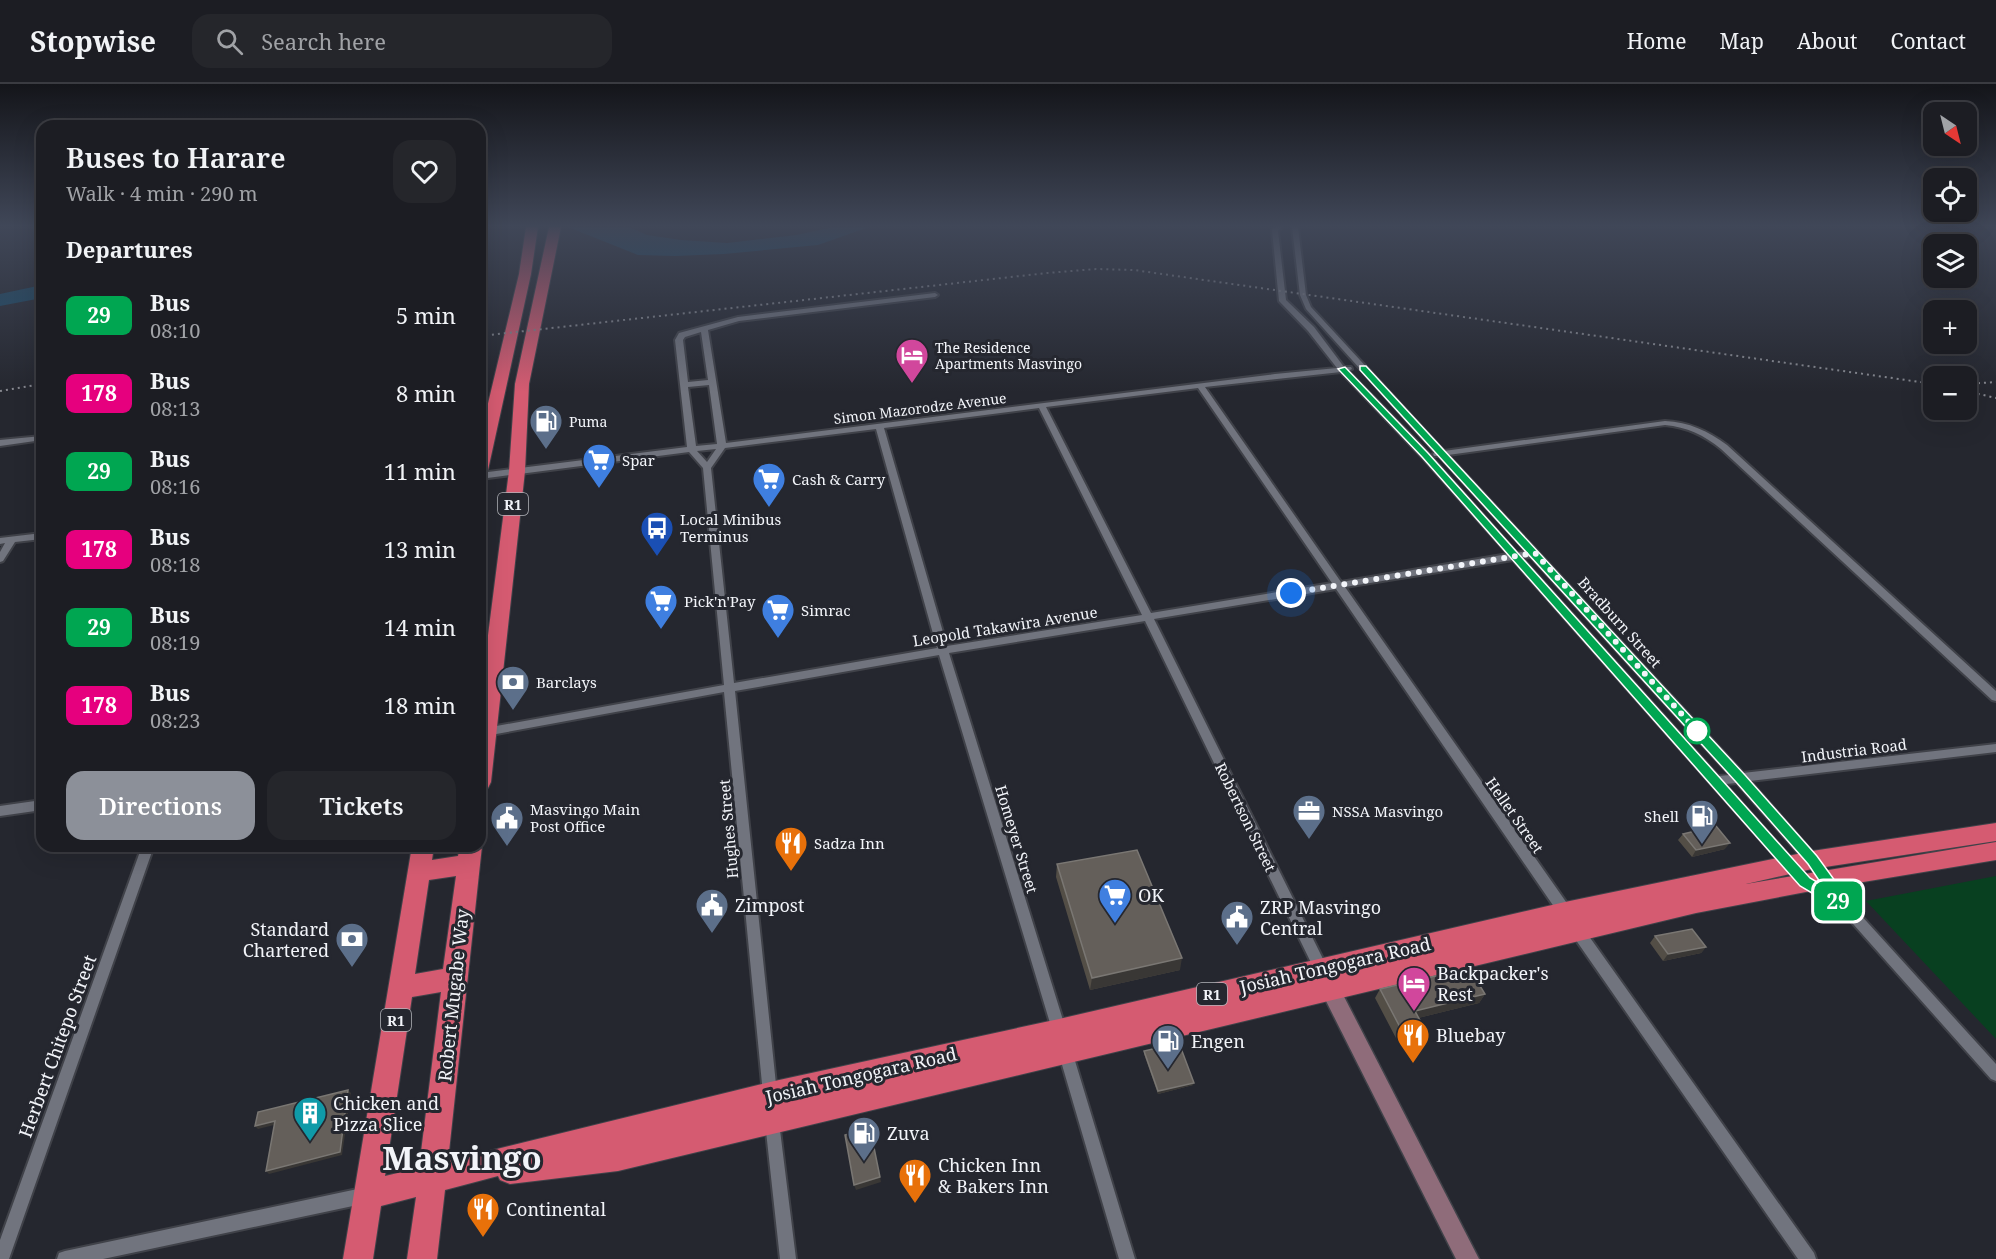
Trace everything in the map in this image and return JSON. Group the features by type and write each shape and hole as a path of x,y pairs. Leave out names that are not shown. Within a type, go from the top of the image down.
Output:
{"highway":[{"path":"486,445 523,282"},
{"name":"R1","path":"486,710 517,471 522,384 543,282"},
{"name":"Josiah Tongogara Road","path":"433,1180 618,1157 772,1122 1062,1042 1325,979 1571,921 1996,832"},
{"name":"Josiah Tongogara Road","path":"1808,871 1996,851"},
{"name":"R1","path":"367,1195 422,852"},
{"path":"420,872 470,855"},
{"name":"Robert Mugabe Way","path":"422,1259 433,1180 453,978 470,855"},
{"path":"401,988 453,978"},
{"name":"Josiah Tongogara Road","path":"367,1195 770,1095 1062,1042"},
{"path":"358,1259 367,1195"}],"street":[{"name":"Bradburn Street","path":"1281,282 1283,301 1311,329 1342,369 1425,455 1715,781 1844,905 1996,1074"},
{"name":"Bradburn Street","path":"1301,282 1308,308 1740,778 1808,871 1844,905"},
{"path":"704,330 722,446 707,468 692,451 679,340 689,332 704,330 738,319 935,295"},
{"name":"Simon Mazorodze Avenue","path":"486,475 1200,386 1363,368"},
{"path":"684,385 711,382"},
{"name":"Hellet Street","path":"1200,386 1808,1259"},
{"name":"Robertson Street","path":"1042,407 1149,617 1325,979 1468,1259"},
{"path":"1425,455 1665,423 1694,427 1724,447 1996,697"},
{"name":"Homeyer Street","path":"880,427 943,651 1127,1259"},
{"path":"0,443 36,439"},
{"name":"Hughes Street","path":"707,468 731,687 772,1122 788,1259"},
{"path":"0,541 36,537"},
{"path":"0,559 12,540"},
{"name":"Leopold Takawira Avenue","path":"486,732 731,687 1535,553"},
{"name":"Industria Road","path":"1715,781 1996,748"},
{"path":"0,811 36,806"},
{"name":"Herbert Chitepo Street","path":"1,1259 146,852"},
{"path":"65,1259 367,1195"}],"green space":[{"path":"1996,876 1996,1039 1866,901"}],"water":[{"path":"36,286 36,299 0,306 0,294"}],"building":[{"path":"1716,826 1730,843 1696,850 1683,834"},
{"name":"OK","path":"1137,850 1182,958 1092,978 1057,864"},
{"path":"1692,929 1706,947 1668,954 1655,936"},
{"name":"Backpacker's Rest","path":"1469,968 1485,994 1415,1011 1423,1026 1402,1031 1380,989"},
{"name":"Engen","path":"1179,1043 1194,1083 1158,1091 1144,1051"},
{"name":"Chicken and Pizza Slice","path":"348,1090 340,1152 266,1171 275,1121 255,1126 258,1112"},
{"name":"Zuva","path":"870,1128 880,1177 854,1185 845,1135"}],"railway":[{"path":"486,335 968,282"},
{"path":"1217,282 1923,382"},
{"path":"1977,383 1996,382"},
{"path":"0,391 36,385"},
{"path":"1977,394 1996,398"}],"bus line":[{"name":"29","path":"1342,369 1425,455 1805,882 1844,905 1827,878 1740,778 1363,368"}],"place":[{"name":"The Residence Apartments Masvingo","path":"912,384"},
{"name":"Puma","path":"546,450"},
{"name":"Spar","path":"599,489"},
{"name":"Cash & Carry","path":"769,508"},
{"name":"Local Minibus Terminus","path":"657,557"},
{"name":"Pick'n'Pay","path":"661,630"},
{"name":"Simrac","path":"778,639"},
{"name":"Barclays","path":"513,711"},
{"name":"NSSA Masvingo","path":"1309,840"},
{"name":"Shell","path":"1702,845"},
{"name":"Masvingo Main Post Office","path":"507,847"},
{"name":"Sadza Inn","path":"791,872"},
{"name":"OK","path":"1115,924"},
{"name":"Zimpost","path":"712,934"},
{"name":"ZRP Masvingo Central","path":"1237,946"},
{"name":"Standard Chartered","path":"352,968"},
{"name":"Backpacker's Rest","path":"1414,1012"},
{"name":"Bluebay","path":"1413,1064"},
{"name":"Engen","path":"1168,1070"},
{"name":"Chicken and Pizza Slice","path":"310,1142"},
{"name":"Zuva","path":"864,1162"},
{"name":"Chicken Inn & Bakers Inn","path":"915,1204"},
{"name":"Continental","path":"483,1238"}],"district":[{"name":"Masvingo","path":"462,1157"}],"route":[{"path":"1291,593 1535,553 1697,731"}]}
